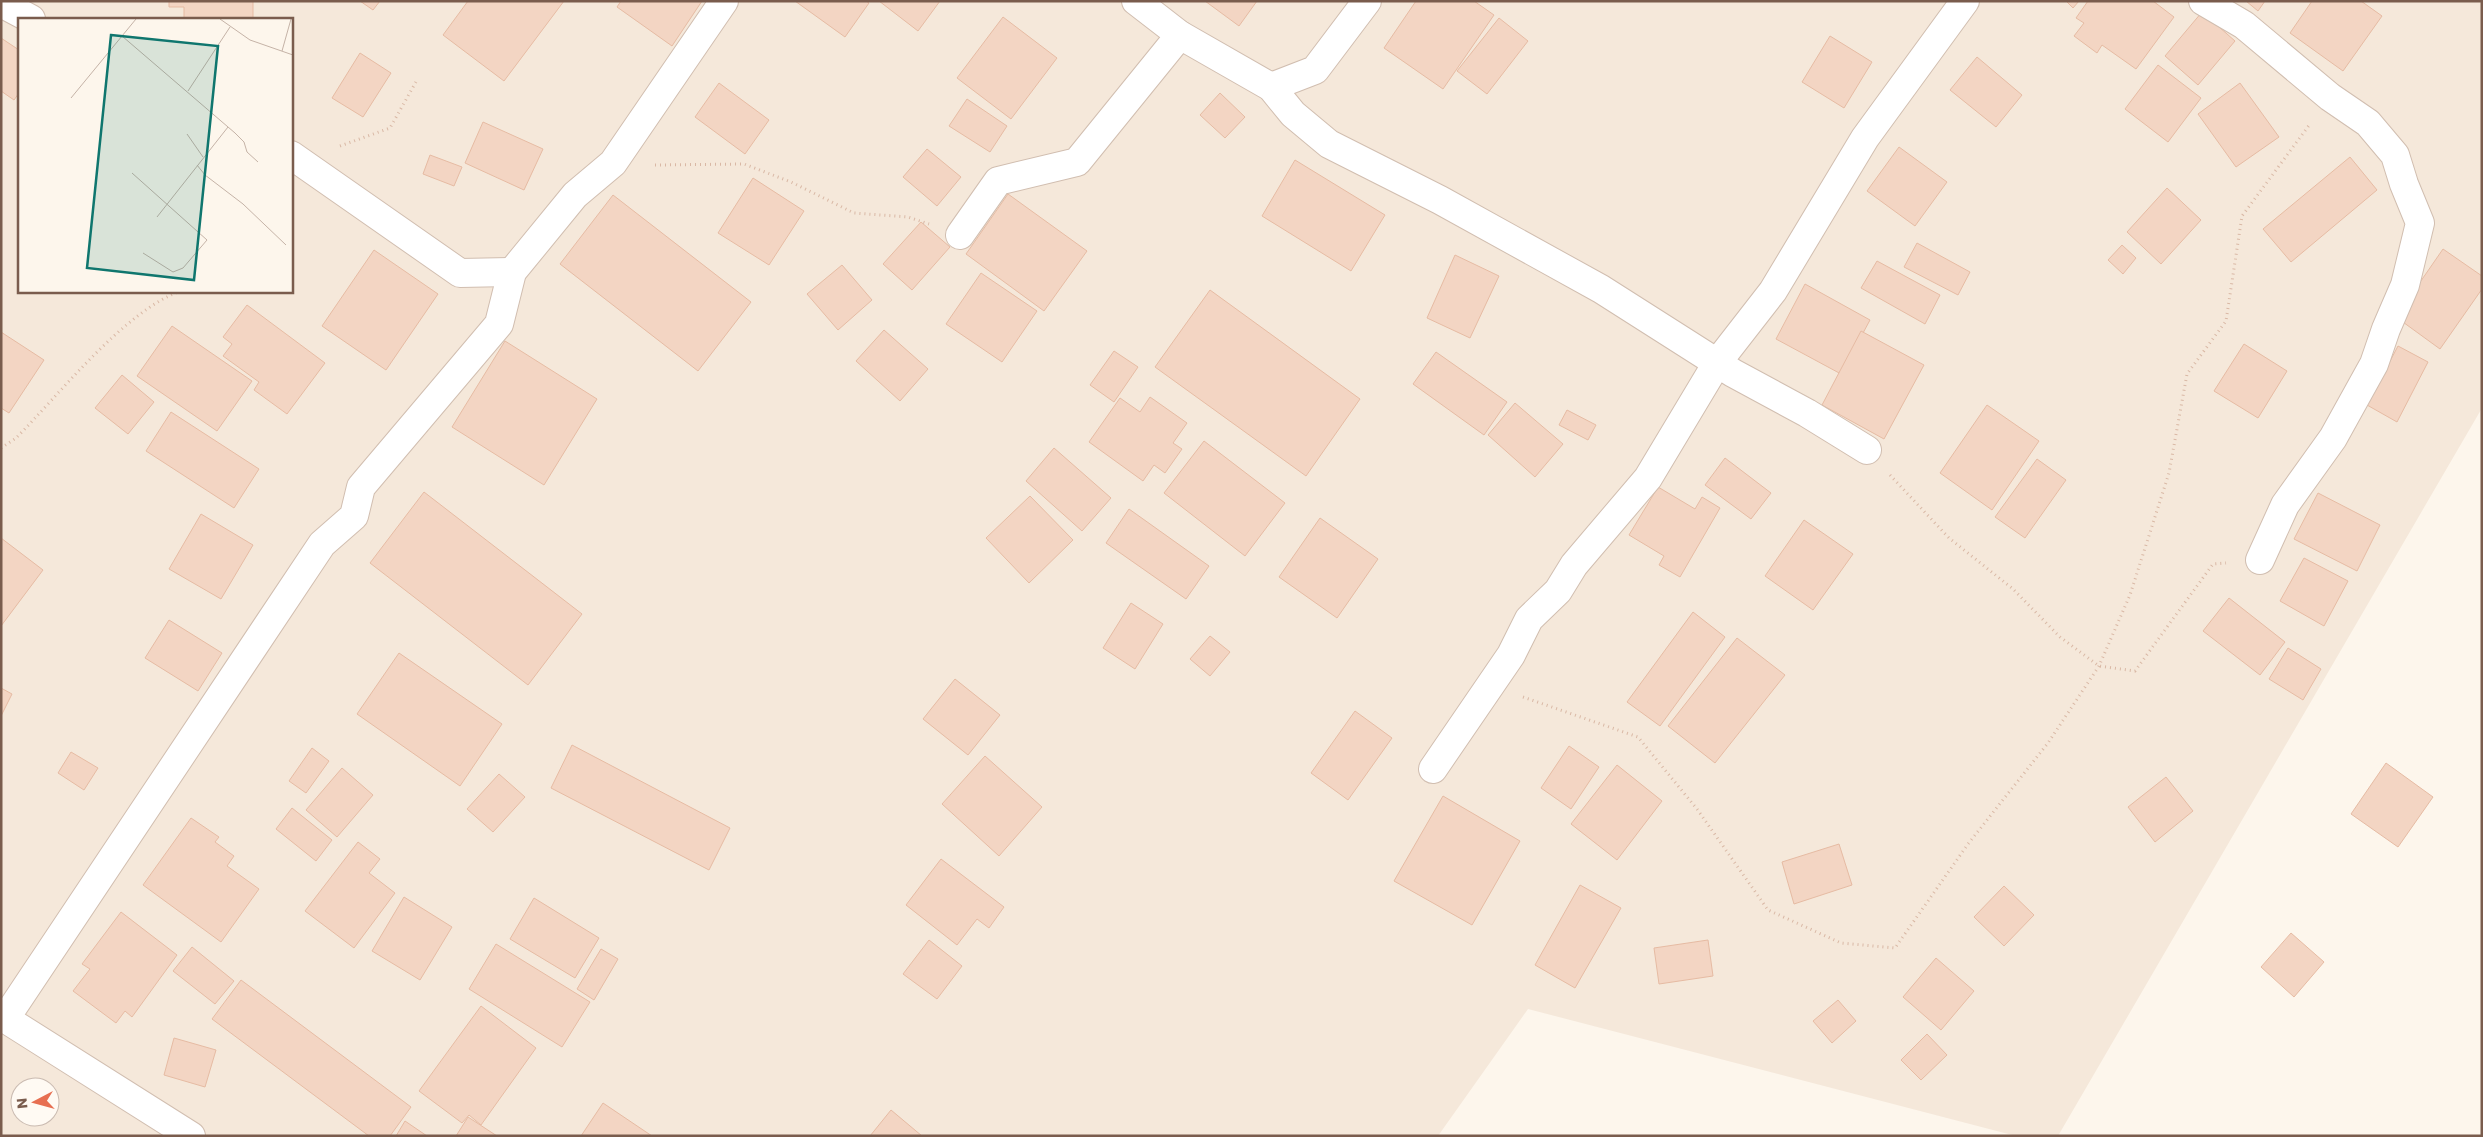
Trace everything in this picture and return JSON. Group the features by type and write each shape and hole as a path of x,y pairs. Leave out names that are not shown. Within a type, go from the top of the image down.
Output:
{"street":[{"path":"191,1136 3,1018 322,544 354,516 361,487 499,324 512,272 574,195 612,163 724,1"},
{"path":"1136,1 1180,35 1271,87 1293,114 1329,144 1440,200 1592,284 1717,363 1868,450"},
{"path":"1271,87 1316,70 1367,1"},
{"path":"1434,768 1511,655 1529,619 1558,591 1574,565 1648,478 1717,363 1773,291 1865,138 1965,1"},
{"path":"2202,1 2244,25 2330,98 2368,123 2395,155 2420,223 2405,285 2386,329 2374,364 2333,438 2285,505 2260,560"},
{"path":"1,3 29,18"},
{"path":"960,235 998,181 1077,162 1180,35"},
{"path":"295,165 460,273 512,272"}],"path":[{"path":"295,165 390,128 417,80"},
{"path":"1489,686 1638,737 1697,809 1768,910 1841,943 1895,948 1968,844 2048,743 2099,666 2130,595 2169,473 2187,374 2226,321 2242,216 2330,98"},
{"path":"612,163 744,164 791,182 854,212 908,216 960,235"},
{"path":"1,448 16,438 130,321 178,292"},
{"path":"1868,450 1949,538 2013,589 2060,637 2099,666 2135,671 2213,564 2260,560"}],"shaded area":[{"path":"1,1 2482,1 2482,408 2058,1136 2016,1136 1528,1009 1438,1136 1,1136"}],"building":[{"path":"169,1 253,1 253,18 184,18 184,7 169,7"},
{"path":"360,1 380,1 373,10"},
{"path":"468,1 564,1 504,81 443,35"},
{"path":"621,1 702,1 672,46 617,7"},
{"path":"795,1 866,1 869,3 845,37"},
{"path":"879,1 940,1 918,31"},
{"path":"1205,1 1257,1 1239,26"},
{"path":"1416,1 1474,1 1494,15 1443,89 1384,48"},
{"path":"2066,1 2079,1 2073,8"},
{"path":"2088,1 2153,1 2174,17 2136,69 2102,45 2097,53 2074,36 2084,23 2076,18"},
{"path":"2246,1 2265,1 2258,11"},
{"path":"2312,1 2361,1 2382,16 2343,71 2290,33"},
{"path":"2202,12 2235,41 2198,85 2165,56"},
{"path":"1003,17 1057,58 1011,119 957,78"},
{"path":"1499,18 1528,41 1487,94 1457,71"},
{"path":"1830,36 1872,62 1844,108 1802,82"},
{"path":"1,38 18,49 18,94 14,100 1,91"},
{"path":"360,53 391,73 363,117 332,98"},
{"path":"1977,57 2022,95 1996,127 1950,90"},
{"path":"2158,65 2201,98 2168,142 2125,109"},
{"path":"719,83 769,120 745,154 695,117"},
{"path":"2240,83 2279,137 2236,167 2198,114"},
{"path":"1220,93 1245,117 1225,138 1200,115"},
{"path":"967,99 1007,126 990,152 949,126"},
{"path":"483,122 543,149 524,190 465,163"},
{"path":"1899,147 1947,182 1915,226 1867,191"},
{"path":"927,149 961,177 937,206 903,177"},
{"path":"430,155 462,167 454,186 423,174"},
{"path":"2350,157 2377,190 2291,262 2263,229"},
{"path":"1295,160 1385,215 1351,271 1262,216"},
{"path":"753,178 804,211 769,265 718,233"},
{"path":"2167,188 2201,220 2161,264 2127,232"},
{"path":"1008,194 1087,251 1044,311 966,254"},
{"path":"613,195 751,302 698,371 560,264"},
{"path":"921,222 950,247 912,290 883,264"},
{"path":"1917,243 1970,272 1958,295 1904,267"},
{"path":"2122,245 2136,258 2123,274 2108,260"},
{"path":"2443,249 2482,276 2482,289 2440,349 2396,317"},
{"path":"374,250 438,294 386,370 322,326"},
{"path":"1455,255 1499,276 1470,338 1427,318"},
{"path":"1877,261 1940,295 1925,324 1861,288"},
{"path":"842,265 872,300 838,330 807,294"},
{"path":"981,273 1037,311 1002,362 946,324"},
{"path":"1805,284 1870,320 1841,374 1776,339"},
{"path":"1210,290 1360,399 1306,476 1155,367"},
{"path":"247,305 325,363 287,414 254,390 259,382 223,356 232,344 223,337"},
{"path":"172,326 252,381 217,431 137,376"},
{"path":"884,330 928,369 900,401 856,361"},
{"path":"1861,331 1924,365 1884,439 1822,405"},
{"path":"1,332 44,360 9,413 1,408"},
{"path":"505,341 597,399 544,485 452,427"},
{"path":"2244,344 2287,371 2258,418 2214,391"},
{"path":"2398,346 2428,362 2397,422 2367,405"},
{"path":"1114,351 1138,367 1114,402 1090,385"},
{"path":"1436,352 1507,402 1484,435 1413,384"},
{"path":"122,375 154,402 128,434 95,408"},
{"path":"1150,397 1187,423 1173,443 1182,449 1165,473 1154,465 1143,481 1089,442 1120,398 1140,412"},
{"path":"1515,403 1563,444 1535,477 1488,435"},
{"path":"1987,405 2039,441 1992,510 1940,473"},
{"path":"1567,410 1596,425 1588,440 1559,425"},
{"path":"171,412 259,469 234,508 146,451"},
{"path":"1204,441 1285,503 1245,556 1164,493"},
{"path":"1054,448 1111,498 1082,531 1026,481"},
{"path":"1725,458 1771,493 1751,519 1705,485"},
{"path":"2037,459 2066,480 2025,538 1995,517"},
{"path":"1658,487 1695,509 1702,497 1720,508 1680,577 1659,565 1664,556 1629,535"},
{"path":"424,492 582,614 528,685 370,563"},
{"path":"2318,493 2380,525 2357,571 2294,539"},
{"path":"1030,496 1073,540 1029,583 986,538"},
{"path":"1129,509 1209,566 1186,599 1106,543"},
{"path":"201,514 253,545 221,599 169,569"},
{"path":"1320,518 1378,559 1337,618 1279,577"},
{"path":"1804,520 1853,554 1813,610 1765,576"},
{"path":"1,538 43,570 1,626"},
{"path":"2304,558 2348,581 2324,626 2280,601"},
{"path":"2229,598 2285,642 2260,675 2203,631"},
{"path":"1131,603 1163,624 1135,669 1103,648"},
{"path":"1693,612 1725,637 1660,726 1627,702"},
{"path":"169,620 222,653 198,691 145,658"},
{"path":"1210,636 1230,652 1210,676 1190,659"},
{"path":"1737,638 1785,675 1715,763 1668,726"},
{"path":"2288,648 2321,669 2303,700 2269,679"},
{"path":"399,653 502,724 460,786 357,714"},
{"path":"955,679 1000,715 968,755 923,719"},
{"path":"1,688 12,694 1,716"},
{"path":"1355,711 1392,738 1348,800 1311,773"},
{"path":"572,745 730,828 709,870 551,788"},
{"path":"1569,746 1599,767 1571,809 1541,788"},
{"path":"312,748 329,761 306,793 289,781"},
{"path":"71,752 98,768 84,790 58,773"},
{"path":"985,756 1042,807 999,856 942,804"},
{"path":"2386,763 2433,797 2398,847 2351,814"},
{"path":"1617,765 1662,801 1617,860 1571,824"},
{"path":"342,768 373,795 337,837 306,810"},
{"path":"499,774 525,797 493,832 467,809"},
{"path":"2166,777 2193,811 2155,842 2128,807"},
{"path":"1443,796 1520,841 1472,925 1394,881"},
{"path":"292,808 332,840 316,861 276,829"},
{"path":"191,818 219,837 215,842 234,856 227,866 259,889 221,942 143,885"},
{"path":"358,842 380,859 369,873 395,893 354,948 305,911"},
{"path":"1839,844 1852,885 1794,904 1782,862"},
{"path":"941,859 1004,907 989,928 977,919 957,945 906,905"},
{"path":"1580,885 1621,908 1575,988 1535,965"},
{"path":"2004,886 2034,915 2004,946 1974,917"},
{"path":"404,897 452,927 420,980 372,951"},
{"path":"534,898 599,938 575,978 510,939"},
{"path":"121,912 177,955 132,1017 125,1011 116,1023 73,991 90,969 82,964"},
{"path":"2291,933 2324,962 2294,997 2261,967"},
{"path":"929,940 962,966 937,999 903,974"},
{"path":"1708,940 1713,976 1659,984 1654,948"},
{"path":"496,944 590,1002 562,1047 469,989"},
{"path":"192,947 234,981 215,1004 173,971"},
{"path":"601,949 618,959 594,1000 577,989"},
{"path":"1936,958 1974,991 1941,1030 1903,997"},
{"path":"241,980 411,1107 390,1136 369,1136 212,1019"},
{"path":"1838,1000 1856,1021 1832,1043 1813,1021"},
{"path":"481,1006 536,1048 481,1125 469,1115 462,1123 419,1091"},
{"path":"1927,1034 1947,1055 1921,1080 1901,1060"},
{"path":"174,1038 216,1050 205,1087 164,1075"},
{"path":"603,1103 652,1136 581,1136"},
{"path":"891,1110 922,1136 870,1136"},
{"path":"468,1117 497,1136 456,1136"},
{"path":"405,1121 427,1136 396,1136"}]}
